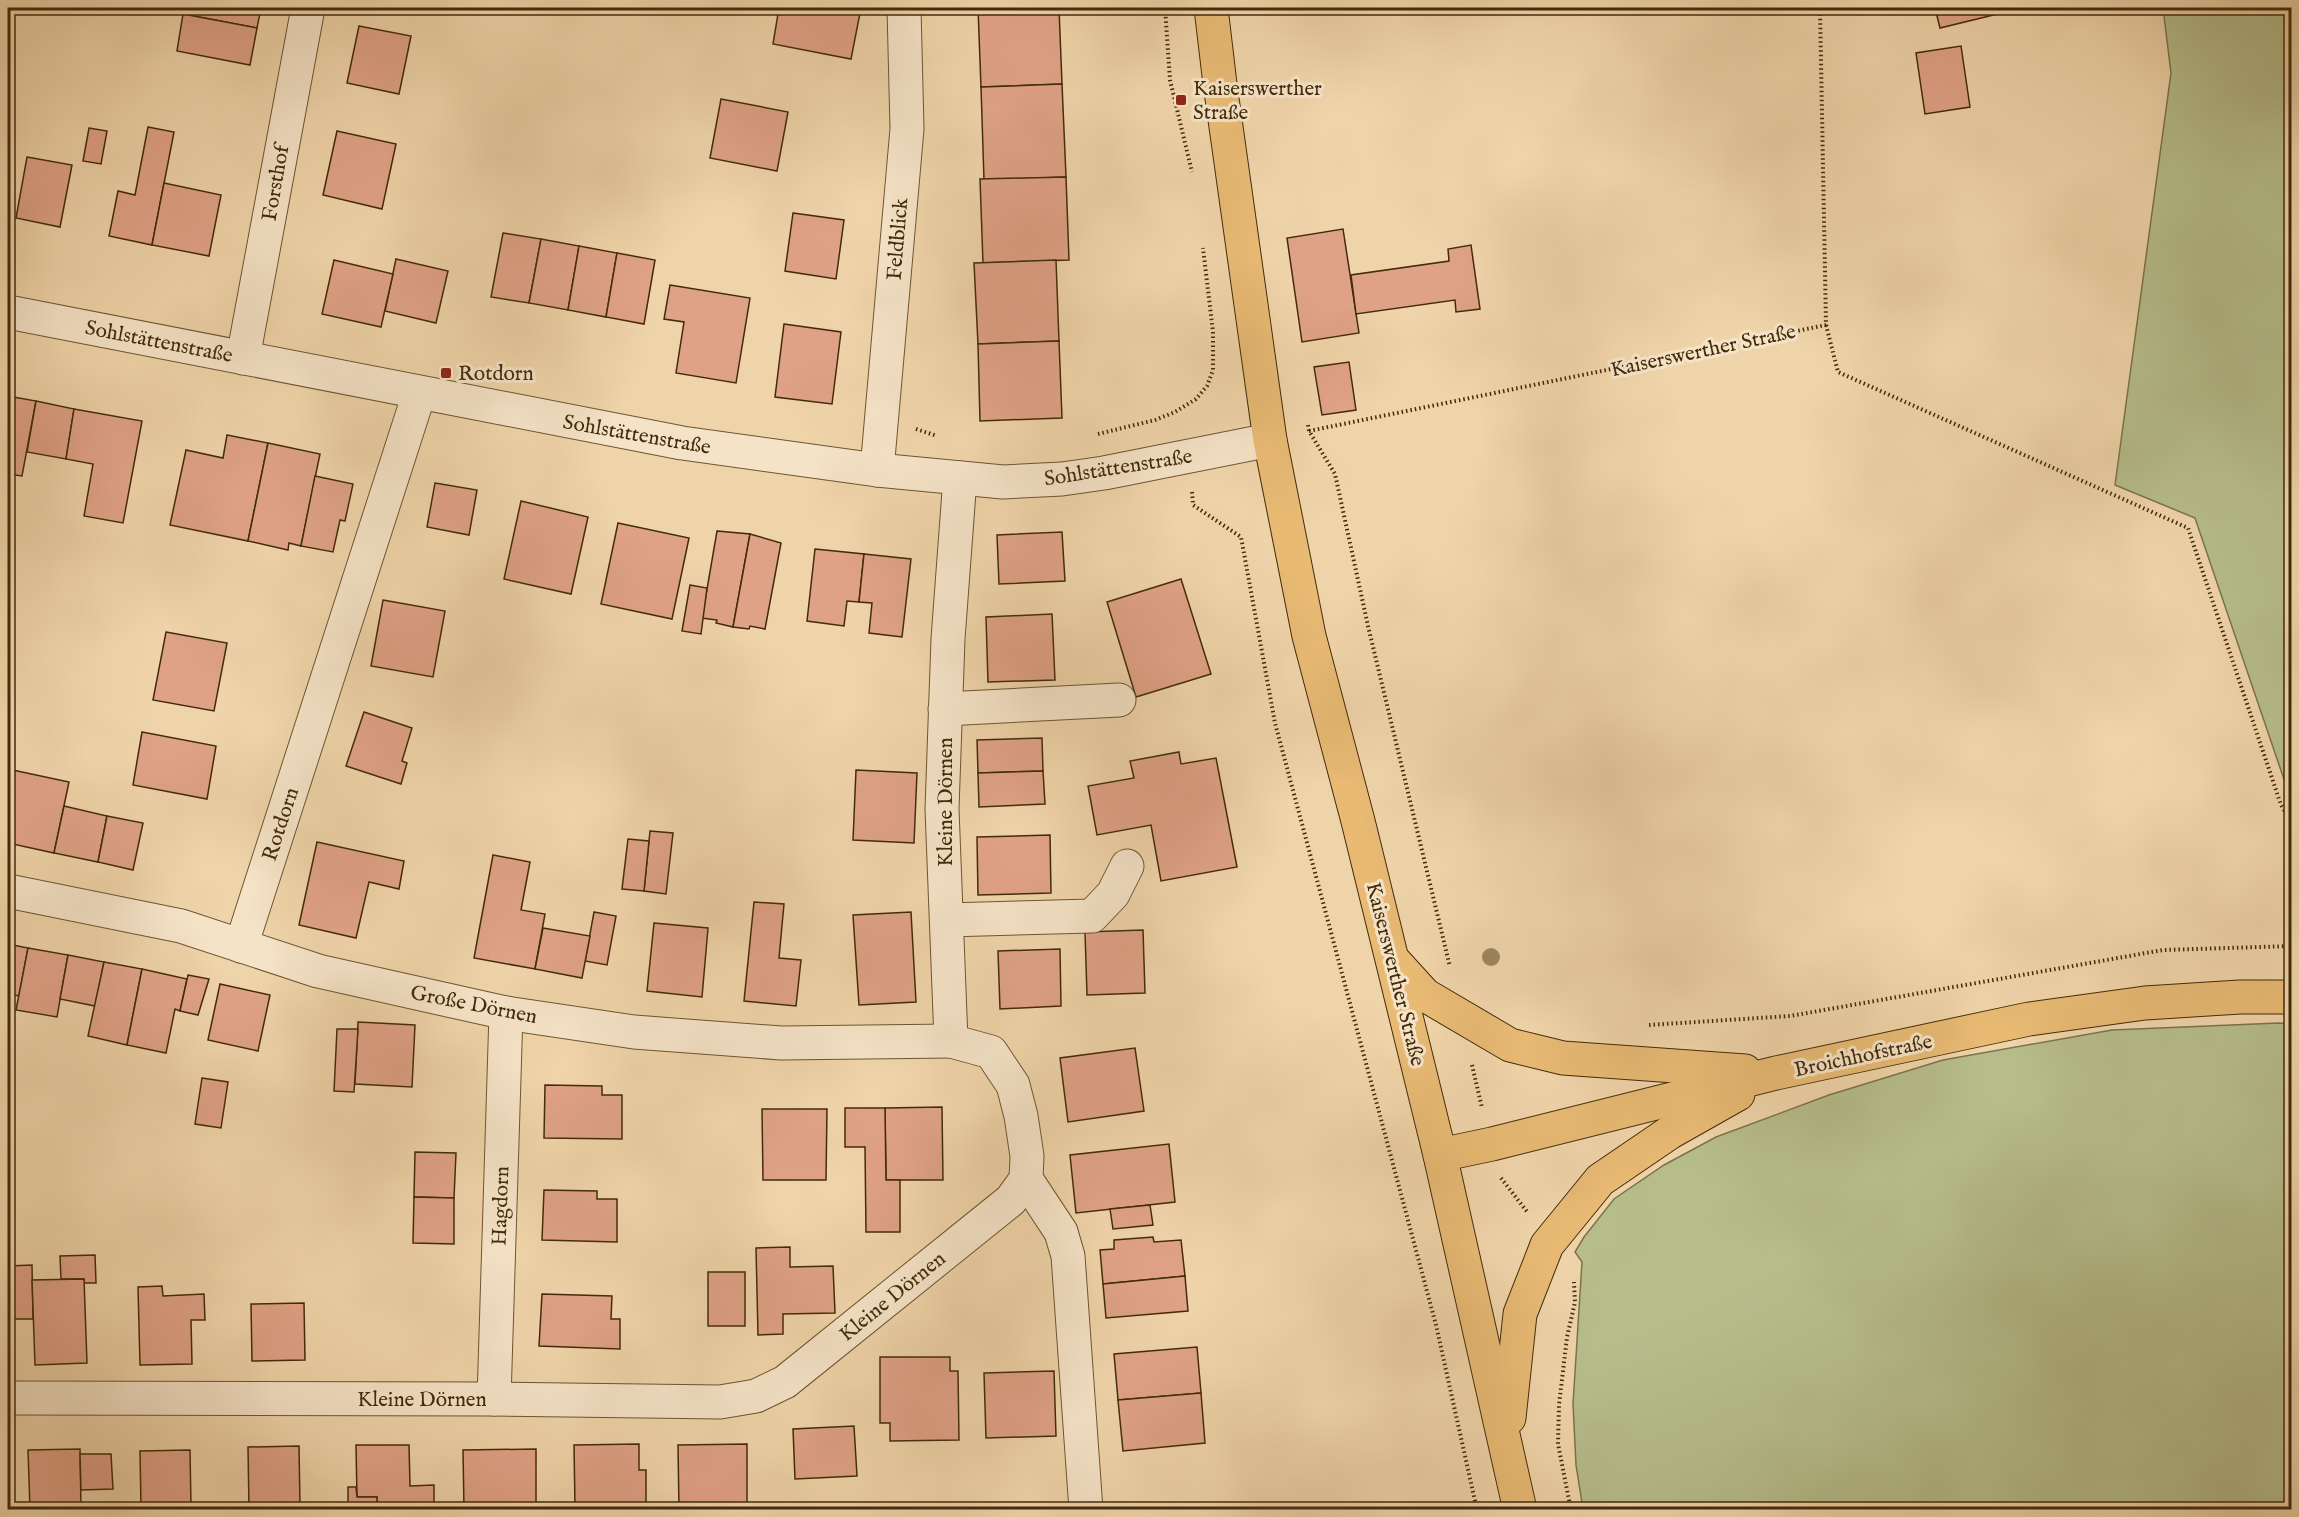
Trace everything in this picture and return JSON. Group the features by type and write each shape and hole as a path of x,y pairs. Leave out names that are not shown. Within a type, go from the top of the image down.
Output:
{"main road":[{"name":"Kaiserswerther Straße","path":"1211,8 1270,440 1309,636 1393,960 1440,1155 1520,1509"},
{"path":"1393,960 1425,995 1510,1045 1563,1058 1776,1073"},
{"name":"Broichhofstraße","path":"1440,1155 1776,1073 2029,1019 2145,1003 2240,997 2292,997"},
{"path":"1506,1447 1520,1314 1547,1245 1600,1180 1669,1133 1776,1073"}],"street":[{"name":"Forsthof","path":"243,357 308,8"},
{"name":"Feldblick","path":"877,470 907,129 904,8"},
{"name":"Sohlstättenstraße","path":"8,312 243,357 419,394 682,443 877,470 1003,482 1062,479 1104,473 1270,440"},
{"name":"Rotdorn","path":"241,946 419,394"},
{"name":"Kleine Dörnen","path":"951,1041 942,809 948,639 960,478"},
{"path":"945,709 1119,700"},
{"path":"946,920 1092,916 1113,894 1126,866"},
{"name":"Große Dörnen","path":"8,891 181,926 318,971 506,1013 634,1032 781,1043 951,1041"},
{"name":"Hagdorn","path":"494,1399 506,1013"},
{"path":"951,1041 991,1052 1013,1085 1026,1146 1026,1179 1061,1232 1068,1256 1086,1509"},
{"name":"Kleine Dörnen","path":"8,1398 720,1402 756,1396 785,1382 1002,1208 1011,1200 1026,1179"}],"path":[{"path":"1165,8 1170,80 1194,177"},
{"name":"Kaiserswerther Straße","path":"1270,440 1826,325 1820,8"},
{"path":"1097,434 1155,420 1174,412 1196,399 1207,386 1213,370 1213,332 1201,237"},
{"path":"1826,325 1838,372 2188,528 2281,805 2292,823"},
{"path":"881,425 912,428 938,437"},
{"path":"1309,431 1335,474 1368,626 1450,967 1459,972"},
{"path":"1189,455 1193,505 1241,537 1275,723 1436,1325 1477,1509"},
{"path":"1642,1025 1790,1016 2163,950 2292,946"},
{"path":"1470,1056 1482,1112"},
{"path":"1571,1509 1558,1444 1559,1405 1567,1337 1575,1302 1573,1271"}],"green space":[{"path":"2163,8 2291,8 2291,800 2195,518 2115,485 2171,73"},
{"path":"2292,1024 2291,1509 1583,1509 1576,1465 1573,1404 1582,1262 1575,1252 1614,1199 1664,1165 1716,1137 1829,1095 1943,1060 2112,1030"}],"building":[{"path":"185,8 261,8 257,28 183,14"},
{"path":"779,8 861,8 851,59 773,44"},
{"path":"978,8 1059,8 1062,84 981,87"},
{"path":"1935,8 2022,8 1940,28"},
{"path":"183,14 257,28 250,65 177,51"},
{"path":"359,26 411,36 399,94 347,83"},
{"path":"1961,46 1970,107 1925,114 1916,53"},
{"path":"1062,84 1066,177 984,180 981,87"},
{"path":"721,99 788,112 777,171 710,158"},
{"path":"148,127 174,132 152,245 109,236 118,191 135,195"},
{"path":"89,128 107,131 101,164 83,161"},
{"path":"337,131 396,144 382,209 323,195"},
{"path":"27,157 72,165 60,227 16,218"},
{"path":"1066,177 1069,260 983,263 980,179"},
{"path":"164,183 221,195 209,256 152,245"},
{"path":"793,213 844,220 836,279 785,271"},
{"path":"1343,229 1359,333 1302,342 1287,238"},
{"path":"503,233 541,239 529,303 491,297"},
{"path":"541,239 579,246 568,310 529,303"},
{"path":"1471,245 1480,309 1456,312 1455,300 1356,314 1351,275 1449,261 1448,249"},
{"path":"579,246 617,253 606,317 568,310"},
{"path":"617,253 655,260 644,324 606,317"},
{"path":"396,259 448,271 436,323 385,311"},
{"path":"334,260 393,274 381,327 322,314"},
{"path":"1056,260 1059,341 978,344 974,263"},
{"path":"670,285 750,298 736,383 676,373 684,322 664,319"},
{"path":"784,324 841,332 832,404 775,397"},
{"path":"1059,341 1062,418 980,421 978,344"},
{"path":"1349,362 1356,410 1322,415 1314,367"},
{"path":"8,396 36,401 22,476 8,474"},
{"path":"36,401 74,409 66,459 27,452"},
{"path":"74,409 142,421 123,523 84,516 93,464 66,459"},
{"path":"227,435 268,443 248,541 170,525 186,450 223,458"},
{"path":"268,443 320,454 301,546 289,543 288,550 248,541"},
{"path":"315,476 353,484 345,521 340,520 333,552 301,546"},
{"path":"435,483 477,490 469,535 427,527"},
{"path":"521,501 588,517 571,594 504,579"},
{"path":"618,523 689,538 672,619 601,604"},
{"path":"717,531 750,534 733,627 716,623 717,620 702,618"},
{"path":"1062,532 1065,581 999,584 997,535"},
{"path":"750,534 781,543 765,629 750,626 749,629 733,627"},
{"path":"815,549 864,554 859,602 847,601 844,626 807,621"},
{"path":"864,554 911,559 902,637 869,633 872,603 859,602"},
{"path":"1181,579 1211,674 1136,697 1107,602"},
{"path":"690,585 707,588 701,634 682,631"},
{"path":"383,600 445,611 433,677 371,666"},
{"path":"1052,614 1055,680 988,682 986,617"},
{"path":"166,632 227,643 214,711 153,700"},
{"path":"364,712 412,728 402,761 407,763 401,784 346,766"},
{"path":"142,732 216,746 207,799 133,785"},
{"path":"1042,738 1043,771 978,773 977,740"},
{"path":"1179,752 1181,764 1216,758 1237,867 1161,881 1151,825 1097,835 1088,786 1134,778 1130,761"},
{"path":"8,769 69,782 54,853 8,843"},
{"path":"856,770 917,773 914,843 853,840"},
{"path":"1043,771 1045,804 979,807 978,773"},
{"path":"64,806 107,816 98,862 54,853"},
{"path":"107,816 143,823 133,870 98,862"},
{"path":"650,831 673,833 666,894 644,891"},
{"path":"1050,835 1051,893 978,895 977,837"},
{"path":"628,839 649,841 644,891 622,889"},
{"path":"317,842 404,861 399,889 369,882 356,938 299,925"},
{"path":"493,855 530,862 521,910 545,914 535,969 474,958"},
{"path":"754,902 784,904 779,958 801,960 796,1006 744,1001"},
{"path":"594,912 616,916 607,965 585,961"},
{"path":"911,912 916,1002 859,1005 853,915"},
{"path":"654,923 708,928 702,997 647,991"},
{"path":"543,928 590,936 582,978 535,969"},
{"path":"1143,930 1145,993 1087,995 1085,932"},
{"path":"8,944 28,948 19,996 8,994"},
{"path":"28,948 68,955 57,1017 16,1010"},
{"path":"1060,949 1061,1006 1000,1009 998,951"},
{"path":"68,955 104,962 95,1006 60,999"},
{"path":"104,962 142,969 127,1045 88,1036"},
{"path":"142,969 187,979 180,1011 175,1009 166,1053 127,1045"},
{"path":"188,975 209,979 198,1015 180,1011"},
{"path":"220,984 270,995 258,1051 208,1040"},
{"path":"358,1022 415,1025 412,1087 355,1084"},
{"path":"337,1029 358,1029 354,1092 334,1091"},
{"path":"1135,1048 1144,1111 1068,1122 1060,1058"},
{"path":"202,1078 228,1082 221,1128 195,1124"},
{"path":"545,1085 602,1086 602,1095 622,1095 622,1139 544,1138"},
{"path":"942,1107 943,1180 886,1180 885,1108"},
{"path":"845,1108 885,1108 886,1180 900,1180 900,1232 866,1232 865,1147 845,1147"},
{"path":"762,1109 827,1109 826,1180 763,1180"},
{"path":"1169,1144 1175,1202 1076,1213 1070,1155"},
{"path":"415,1152 456,1153 454,1198 414,1197"},
{"path":"544,1190 597,1191 597,1199 617,1199 617,1242 542,1240"},
{"path":"414,1197 454,1198 454,1244 413,1243"},
{"path":"1150,1205 1153,1225 1113,1229 1110,1209"},
{"path":"1153,1237 1154,1242 1181,1240 1185,1276 1103,1284 1100,1250 1114,1249 1114,1240"},
{"path":"790,1247 790,1267 833,1266 835,1313 783,1314 783,1334 758,1335 756,1248"},
{"path":"95,1255 96,1283 84,1283 84,1279 61,1279 60,1256"},
{"path":"32,1265 33,1319 8,1319 8,1266"},
{"path":"708,1272 745,1272 745,1326 708,1326"},
{"path":"1185,1276 1188,1311 1106,1318 1103,1284"},
{"path":"84,1279 87,1363 35,1365 32,1280"},
{"path":"162,1286 163,1296 204,1294 205,1320 191,1320 192,1364 140,1365 138,1287"},
{"path":"542,1294 612,1296 611,1319 620,1319 620,1349 539,1346"},
{"path":"304,1303 305,1360 252,1361 251,1304"},
{"path":"1197,1347 1201,1393 1118,1400 1114,1354"},
{"path":"880,1357 950,1357 950,1371 958,1371 959,1440 890,1441 890,1423 880,1423"},
{"path":"1054,1371 1056,1436 986,1438 984,1373"},
{"path":"1201,1393 1205,1443 1123,1451 1118,1400"},
{"path":"854,1426 857,1476 795,1479 793,1429"},
{"path":"639,1444 639,1470 646,1470 646,1506 575,1507 574,1445"},
{"path":"747,1444 747,1505 737,1505 737,1510 679,1510 678,1445"},
{"path":"356,1445 409,1445 410,1486 434,1485 434,1510 377,1510 377,1497 357,1497"},
{"path":"299,1446 300,1508 249,1509 248,1447"},
{"path":"80,1449 81,1509 30,1509 28,1450"},
{"path":"536,1449 536,1510 464,1510 463,1450"},
{"path":"190,1450 191,1507 141,1508 140,1451"},
{"path":"80,1454 111,1454 113,1489 81,1490"},
{"path":"348,1487 356,1487 357,1497 377,1497 377,1510 348,1510"},
{"path":"1199,1503 1200,1510 1156,1510 1155,1507"}],"place":[{"name":"Kaiserswerther Straße","path":"1181,100"},
{"name":"Rotdorn","path":"446,373"}]}
